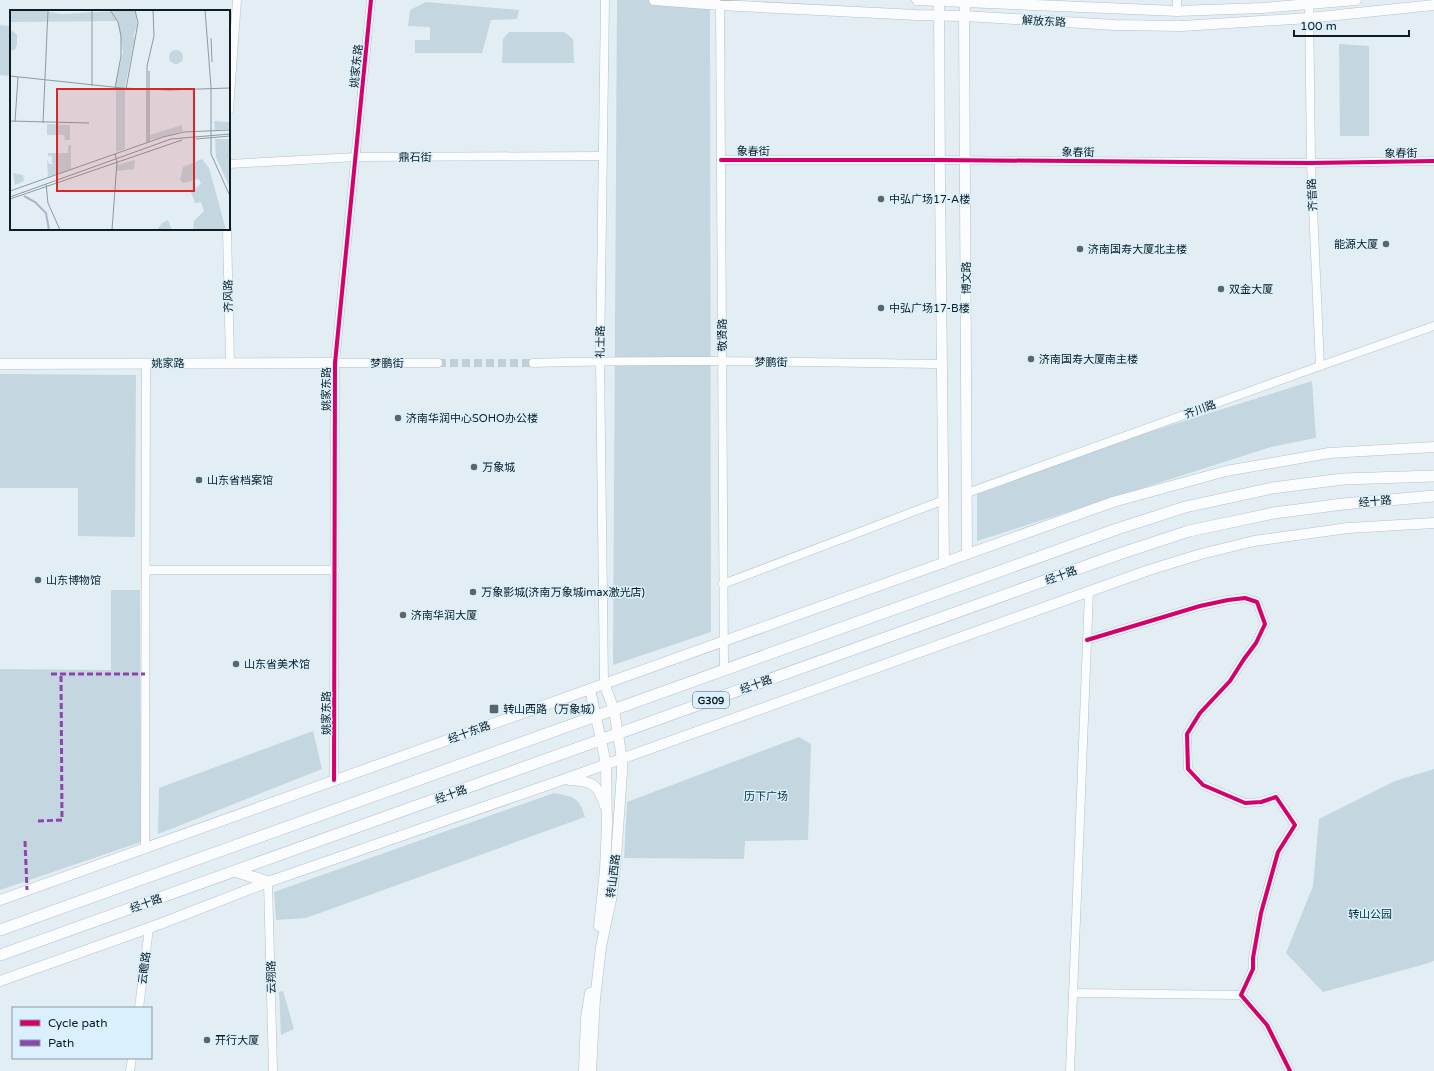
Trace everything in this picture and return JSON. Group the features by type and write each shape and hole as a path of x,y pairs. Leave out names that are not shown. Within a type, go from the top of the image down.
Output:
{"highway":[{"name":"经十路","path":"0,930 1110,532 1185,507 1272,488 1343,479 1434,476"},
{"name":"经十路","path":"0,956 1122,552 1189,531 1274,513 1343,504 1434,496"},
{"path":"235,871 268,882"}],"main road":[{"name":"解放东路","path":"654,0 720,2 1115,25 1182,26 1309,18 1434,5"},
{"name":"解放东路","path":"917,0 1262,8 1309,2 1356,0"},
{"path":"939,0 944,562"},
{"name":"博文路","path":"966,1 964,16 968,554"},
{"name":"姚家路","path":"0,364 230,362 336,363"},
{"path":"604,683 724,642 1114,502 1226,471 1329,452 1434,447"},
{"path":"0,981 149,928 268,882 622,759 1149,570 1201,554 1254,541 1348,528 1434,523"},
{"name":"经十东路","path":"334,780 604,683"},
{"name":"转山西路","path":"591,1071 601,947 612,895 616,858 620,814 622,759 614,710 604,683"},
{"name":"转山西路","path":"584,1071 586,1018 592,963 601,916 605,870 607,813 606,764 590,689"},
{"path":"565,779 583,781 594,785 602,795 607,813"},
{"path":"0,900 334,780"}],"street":[{"path":"230,94 236,0"},
{"name":"姚家东路","path":"334,780 336,363 371,0"},
{"name":"礼士路","path":"604,683 600,361 605,0"},
{"name":"敬贤路","path":"720,2 724,670"},
{"name":"齐音路","path":"1309,2 1310,163 1320,366"},
{"name":"鼎石街","path":"230,164 356,157 602,156"},
{"name":"象春街","path":"721,160 965,160 1310,163 1434,162"},
{"name":"齐风路","path":"227,230 230,362"},
{"name":"齐川路","path":"967,493 1434,326"},
{"name":"梦鹏街","path":"533,363 600,361 722,361 942,364"},
{"path":"145,848 146,363"},
{"name":"梦鹏街","path":"336,363 438,363"},
{"path":"724,584 944,500"},
{"path":"146,570 335,570"},
{"path":"1070,1071 1089,592"},
{"path":"1087,640 1200,606 1245,598 1257,602 1265,624 1256,643 1230,681 1200,713 1187,734 1188,769 1203,785 1245,803 1261,802 1276,797 1295,825 1278,852 1261,914 1253,958 1253,969 1241,995"},
{"name":"云翔路","path":"268,882 273,1071"},
{"name":"云瞻路","path":"139,1007 149,928"},
{"path":"1073,993 1241,995 1267,1025 1290,1071"},
{"path":"130,1071 132,1059"}],"green space":[{"path":"617,0 710,0 711,632 613,665"},
{"path":"426,2 519,10 517,19 491,20 482,53 415,53 415,40 430,40 430,27 408,26 410,10"},
{"path":"0,25 10,26 10,76 0,75"},
{"path":"509,32 564,32 573,39 574,63 502,63 503,39"},
{"path":"1339,44 1369,46 1369,136 1340,136"},
{"path":"0,374 136,375 135,537 78,536 78,488 0,488"},
{"path":"1312,381 1316,438 1271,447 977,541 977,486"},
{"path":"111,590 140,590 141,842 0,890 0,669 111,670"},
{"path":"313,731 322,769 158,834 159,788"},
{"name":"历下广场","path":"799,737 811,744 808,840 745,841 744,859 624,858 627,802"},
{"name":"转山公园","path":"1434,769 1434,961 1323,992 1286,953 1313,886 1319,819 1395,781"},
{"path":"554,793 575,799 583,810 585,817 306,918 276,920 274,892"},
{"path":"283,991 294,1029 281,1035 279,992"}],"tunnel":[{"path":"438,363 533,363"}],"marked path":[{"path":"51,674 145,674"},
{"path":"38,821 62,820 61,674"},
{"path":"25,841 27,890"}],"cycle path":[{"path":"334,780 335,363 371,0"},
{"path":"721,160 1311,163 1434,161"},
{"path":"1087,640 1200,606 1245,598 1257,602 1265,624 1256,643 1230,681 1200,713 1187,734 1188,769 1203,785 1245,803 1261,802 1276,797 1295,825 1278,852 1261,913 1253,958 1253,969 1241,995 1267,1025 1290,1071"}],"place":[{"name":"中弘广场17-A楼","path":"881,199"},
{"name":"能源大厦","path":"1386,244"},
{"name":"济南国寿大厦北主楼","path":"1080,249"},
{"name":"双金大厦","path":"1221,289"},
{"name":"中弘广场17-B楼","path":"881,308"},
{"name":"济南国寿大厦南主楼","path":"1031,359"},
{"name":"济南华润中心SOHO办公楼","path":"398,418"},
{"name":"万象城","path":"474,467"},
{"name":"山东省档案馆","path":"199,480"},
{"name":"山东博物馆","path":"38,580"},
{"name":"万象影城(济南万象城imax激光店)","path":"473,592"},
{"name":"济南华润大厦","path":"403,615"},
{"name":"山东省美术馆","path":"236,664"},
{"name":"转山西路（万象城）","path":"494,709"},
{"name":"开行大厦","path":"207,1040"}]}
